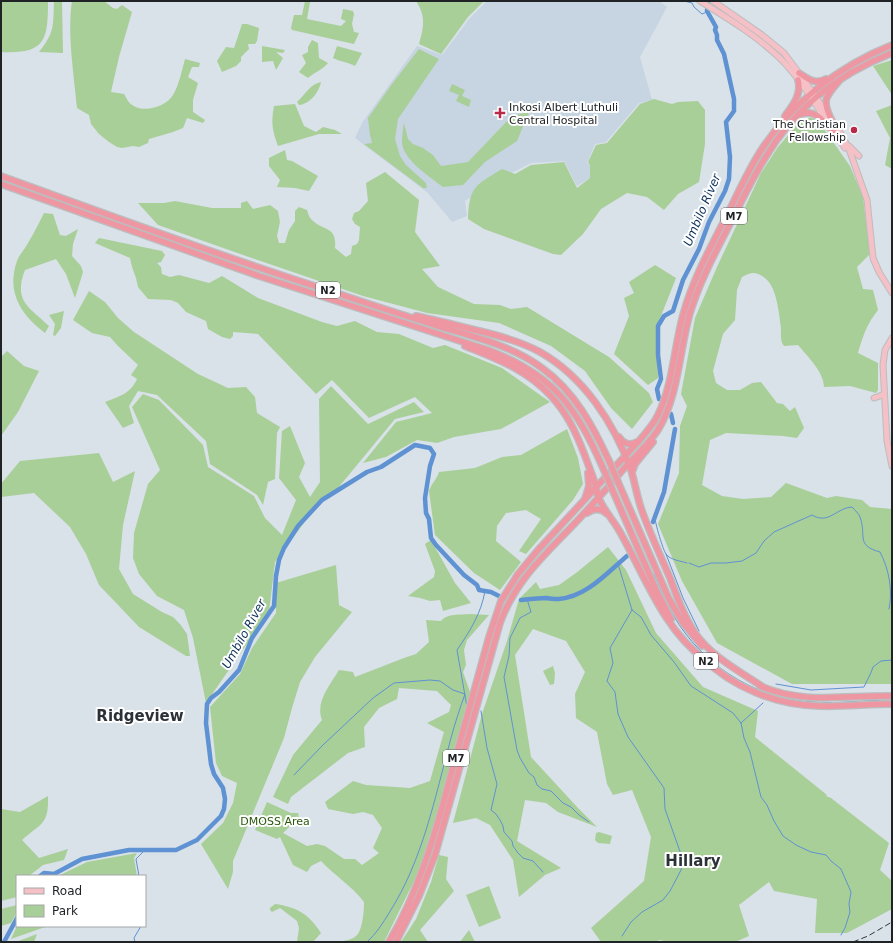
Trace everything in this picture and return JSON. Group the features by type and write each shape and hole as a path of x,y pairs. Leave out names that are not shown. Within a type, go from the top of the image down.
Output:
{"highway":[{"name":"M7","path":"389,942 410,900 432,844 489,637 501,601 527,563 584,502 652,425 664,401 680,326 695,279 756,160 775,131 835,75 864,58 892,46"},
{"name":"M7","path":"396,942 417,901 435,855 497,634 504,612 513,594 534,566 629,464 657,430 672,396 685,331 692,306 702,280 765,158 784,130 813,96 845,75 892,53"},
{"path":"799,73 807,79 815,82 823,81 835,75"},
{"path":"832,121 826,109 826,101 832,89 845,75"},
{"path":"775,131 797,98 800,89 798,80"},
{"path":"795,117 805,113 815,113 836,135"},
{"name":"N2","path":"1,176 232,258 497,344 514,351 541,367 562,385 581,408 594,429 610,463 669,599 683,623 696,641 719,662 743,678 763,687 791,695 810,698 892,696"},
{"name":"N2","path":"1,184 259,276 501,355 523,366 546,382 567,403 577,417 591,442 657,592 670,618 684,638 705,660 735,683 759,694 788,703 818,706 892,704"},
{"path":"386,309 506,338 530,347 551,359 572,375 593,399 609,424 625,444 638,442"},
{"path":"441,336 510,364 542,388 560,406 571,422 584,454 598,498 617,527 666,618 690,649 705,660"},
{"path":"609,424 629,464 642,511 682,608 695,633 719,658 763,687"},
{"path":"632,472 635,464 651,444 657,430"},
{"path":"584,454 589,480 584,502"},
{"path":"578,520 592,510 599,509 605,512 617,527"}],"main road":[{"path":"701,1 773,51 813,96 844,139 860,157 855,166"},
{"path":"712,1 762,35 784,53 799,73 852,159"},
{"path":"844,139 867,200 873,258 892,293"},
{"path":"892,338 883,356 887,441 892,466"},
{"path":"874,398 884,394"}],"shaded area":[{"name":"Inkosi Albert Luthuli Central Hospital","path":"487,1 659,1 667,7 640,57 652,100 639,103 606,142 595,144 587,163 590,166 590,178 577,186 564,161 531,163 494,182 465,201 467,216 452,222 428,193 355,138 362,123 417,46 442,55 470,18"}],"green space":[{"path":"1,1 48,1 47,26 45,35 41,42 35,47 27,50 1,52"},
{"path":"54,1 62,1 63,53 39,52 51,34"},
{"path":"72,1 104,1 113,8 117,9 122,5 132,12 111,92 124,94 129,103 134,106 144,109 155,107 166,102 175,91 185,59 200,63 199,67 192,67 188,77 198,83 193,100 193,112 205,120 203,123 187,118 183,128 149,139 148,143 139,147 117,147 99,134 91,124 89,115 77,108 70,27"},
{"path":"305,1 310,2 307,19 341,26 346,21 341,19 343,9 353,11 354,14 352,24 354,32 359,33 354,44 292,30 291,28 294,15 302,15"},
{"path":"416,1 484,1 468,17 441,54 419,44 422,32 423,17"},
{"path":"242,24 259,28 257,41 255,44 248,44 249,49 241,57 241,61 236,66 222,72 217,61 226,47 234,48"},
{"path":"312,40 318,43 319,58 328,63 308,78 299,72 306,63 302,55 308,52 308,47"},
{"path":"262,46 285,50 283,53 276,52 283,58 276,70 273,61 262,62"},
{"path":"337,46 362,53 355,66 333,58"},
{"path":"419,49 439,59 398,119 395,139 400,156 406,165 426,183 427,188 423,188 364,144 372,143 368,118"},
{"path":"892,60 892,95 873,66"},
{"path":"321,82 313,97 307,102 299,105 297,102 308,90 317,83"},
{"path":"452,84 465,90 462,96 471,100 469,107 456,101 459,95 449,91"},
{"path":"654,99 672,104 678,102 698,101 705,110 705,144 699,182 678,194 664,210 647,197 627,193 601,209 583,234 561,255 553,254 484,229 468,219 472,193 480,183 502,169 515,174 531,165 564,162 577,188 590,178 590,166 588,162 596,145 607,143 640,104"},
{"path":"295,104 304,126 316,132 323,127 335,130 342,134 319,134 278,146 274,135 273,126 274,106"},
{"path":"892,105 892,169 885,165 890,138 876,111"},
{"path":"529,112 517,141 485,162 463,185 443,187 424,173 412,161 403,148 402,139 404,123 408,139 413,144 423,148 433,155 441,166 468,162 512,116"},
{"path":"812,118 819,122 850,166 863,197 870,254 857,267 863,289 873,290 878,310 866,330 858,353 878,363 878,390 876,393 850,386 824,387 818,370 798,345 784,346 781,340 781,328 777,301 769,282 756,273 751,273 742,277 737,290 735,320 723,334 713,371 716,383 727,390 740,390 752,383 761,382 777,403 783,404 790,411 795,407 804,428 797,438 726,433 710,440 702,485 722,496 743,499 771,497 786,483 827,498 836,496 862,500 870,507 892,509 892,684 792,684 717,643 682,581 658,524 679,473 680,426 687,406 681,394 695,318 761,173 778,147 801,120"},
{"path":"285,150 287,160 292,161 318,176 309,191 295,188 277,187 280,180 269,166 269,158"},
{"path":"385,172 419,200 415,232 440,266 422,269 438,287 474,304 500,305 511,309 527,307 609,357 649,393 653,402 632,429 611,408 585,371 551,346 499,323 427,313 363,296 246,256 158,225 138,203 164,203 175,201 212,208 241,208 241,203 247,201 253,209 270,205 278,211 280,222 277,236 279,243 285,243 289,230 295,221 295,211 299,207 307,210 310,218 331,232 334,236 335,248 346,257 351,254 352,246 357,244 359,240 360,227 355,224 352,219 354,213 359,211 368,201 366,183"},
{"path":"44,213 53,214 60,235 66,236 78,229 73,244 72,256 81,266 83,272 75,298 66,274 56,259 25,270 21,289 22,296 29,308 49,326 45,333 29,319 23,310 18,302 13,283 14,272 18,259"},
{"path":"99,238 162,251 165,255 161,262 157,263 161,267 162,274 170,277 179,275 209,283 222,276 258,298 322,322 337,326 355,321 377,332 399,334 433,348 445,345 502,368 550,402 501,429 454,437 437,443 417,440 386,457 363,463 396,422 432,413 415,397 369,418 332,380 316,394 258,334 233,332 233,336 230,339 222,337 208,329 206,321 186,312 178,303 171,300 148,299 138,287 130,258 95,243"},
{"path":"655,265 676,278 657,326 658,378 648,385 614,354 629,316 624,298 634,293 629,282"},
{"path":"89,291 105,302 118,318 134,332 198,374 228,388 246,387 255,397 257,413 280,427 277,433 275,479 268,482 263,505 257,495 210,464 206,441 157,395 138,391 129,406 134,423 123,428 105,402 124,394 131,388 137,379 131,375 138,365 110,337 92,333 73,320"},
{"path":"64,311 61,328 55,336 53,335 55,324 49,315"},
{"path":"7,351 24,366 39,371 18,412 1,436 1,357"},
{"path":"331,386 368,424 414,402 424,412 395,419 338,488 318,504 275,562 269,612 206,703 193,638 184,610 157,596 139,574 133,558 134,533 148,484 160,470 132,407 143,394 159,400 203,445 208,467 254,496 265,518 282,535 296,500 279,478 282,431 290,426 305,463 299,477 310,497 320,482 319,399"},
{"path":"567,429 578,458 583,484 573,500 526,554 519,551 541,519 526,510 506,513 497,526 496,541 521,562 500,590 474,573 435,535 429,491 430,488 439,472 475,468 502,457 521,455"},
{"path":"99,453 113,482 135,471 123,525 119,569 133,594 173,617 180,624 187,634 190,656 186,656 139,627 99,585 86,554 70,527 34,493 1,497 1,484 20,461"},
{"path":"431,540 455,583 471,603 443,611 440,600 430,601 408,596 434,577 435,571 425,544"},
{"path":"608,547 626,570 656,633 703,687 758,711 755,737 827,795 826,796 831,798 889,843 880,870 892,881 892,909 847,933 815,933 817,899 774,891 769,882 739,905 749,936 735,942 670,942 659,940 657,942 601,942 591,928 644,881 651,837 632,790 613,795 607,784 597,732 576,718 575,694 585,672 566,641 533,629 515,655 531,757 597,827 558,812 546,803 525,800 517,841 561,868 545,875 519,897 513,860 490,825 476,818 453,823 482,714 507,641 519,599 536,582 540,589 559,585"},
{"path":"336,565 339,605 352,612 315,657 300,682 284,738 233,861 233,872 228,889 201,844 223,823 233,803 237,783 222,776 216,763 210,707 240,674 252,648 276,613 276,583"},
{"name":"DMOSS Area","path":"470,614 489,615 467,640 464,650 466,665 463,672 470,692 436,817 418,873 384,942 337,942 351,939 358,934 362,922 364,902 321,861 311,866 307,872 293,865 280,837 277,839 255,830 267,802 291,813 298,813 299,818 283,833 307,846 317,844 325,846 344,859 355,859 362,865 379,853 373,848 382,828 373,815 363,812 353,814 328,809 325,802 353,781 366,785 410,788 430,781 444,732 427,723 449,712 451,705 437,691 399,688 397,699 379,708 364,727 365,747 348,753 291,797 288,804 273,797 293,755 322,720 320,707 324,694 339,670 353,672 355,677 416,654 429,642 426,620 441,621 450,616"},
{"path":"553,666 555,673 554,684 550,685 543,671"},
{"path":"48,796 48,806 45,818 39,826 22,840 39,858 68,849 64,860 43,865 30,875 16,875 16,897 1,901 1,809 20,812"},
{"path":"599,832 612,836 610,844 598,843 595,840 596,833"},
{"path":"137,853 134,858 137,875 60,875 87,862"},
{"path":"439,855 448,857 446,879 454,891 420,930 428,942 401,942 416,919 431,882"},
{"path":"489,886 501,918 479,927 466,895"},
{"path":"275,904 290,907 302,912 312,921 321,933 313,942 297,942 299,928 297,921 280,908 272,912 270,908"},
{"path":"16,905 16,914 11,923 1,926 1,909"},
{"path":"17,927 45,927 11,939"},
{"path":"469,930 475,942 460,942"},
{"path":"37,934 34,942 16,942"}],"waterway":[{"path":"684,1 692,3 694,7 702,14 707,12"},
{"name":"Umbilo River","path":"659,399 657,389 661,379 658,355 658,326 664,316 673,311 683,280 699,249 709,222 725,191 729,179 730,157 726,122 734,111 734,99 724,54 717,40 715,30 716,27 707,11 708,1"},
{"name":"Umbilo River","path":"671,414 673,423"},
{"name":"Umbilo River","path":"653,522 664,492 675,429"},
{"name":"Umbilo River","path":"41,875 44,873 54,874 82,859 129,850 176,850 197,840 221,816 224,809 225,799 223,788 214,774 211,764 206,723 207,704 239,670 252,638 274,606 276,576 279,560 284,548 298,526 322,500 367,472 381,467 415,445 430,448 434,454 430,466 425,498 426,513 429,519 431,538 464,575 477,585 479,590 491,592 499,596"},
{"path":"689,563 699,567 711,563 742,561 756,553 764,541 774,532 812,515 818,518 823,518 852,507 860,517 863,539 865,543 867,546 880,552 886,566 891,595 889,609"},
{"path":"655,518 659,536 666,554 673,559 687,563"},
{"path":"666,554 683,598 699,631"},
{"name":"Umbilo River","path":"521,600 544,598 559,599 578,594 604,577 627,556"},
{"path":"618,564 632,610 641,617 651,635 674,662 691,686 733,713 741,723 761,797 767,805 783,836 796,845 811,852 826,855 841,869 851,892 849,904 850,912 841,935"},
{"path":"654,574 672,614 692,642 721,669 738,679 755,688 793,700 833,703 892,700"},
{"path":"467,707 457,650 471,629 478,615 485,591"},
{"path":"527,599 531,612 520,618 510,638 509,656 504,677 517,750 520,758 529,773 534,777 537,785 542,789 551,791 563,803 571,807 589,822"},
{"path":"622,936 631,922 642,912 663,900 670,891 681,870 683,860 665,809 664,788 628,737 618,714 615,692 607,681 613,663 610,648 632,610"},
{"path":"776,684 811,690 864,687 873,667 881,661 892,660"},
{"path":"294,775 323,745 373,698 394,683 430,680 440,681 453,690 465,694 427,828 411,872 387,917 367,942"},
{"path":"741,723 763,703"},
{"path":"481,711 487,748 497,784 491,810 500,820 504,832 512,841 513,846 518,853 523,858 533,861 543,872"},
{"path":"139,875 136,859 144,851"},
{"name":"Umbilo River","path":"4,942 16,920"},
{"path":"135,942 134,938 140,927"}],"railway":[{"path":"853,942 868,936 892,922"}],"place":[{"name":"Inkosi Albert Luthuli Central Hospital","path":"500,113"},
{"name":"The Christian Fellowship","path":"854,130"}],"district":[{"name":"Ridgeview","path":"140,716"},
{"name":"Hillary","path":"693,861"}]}
